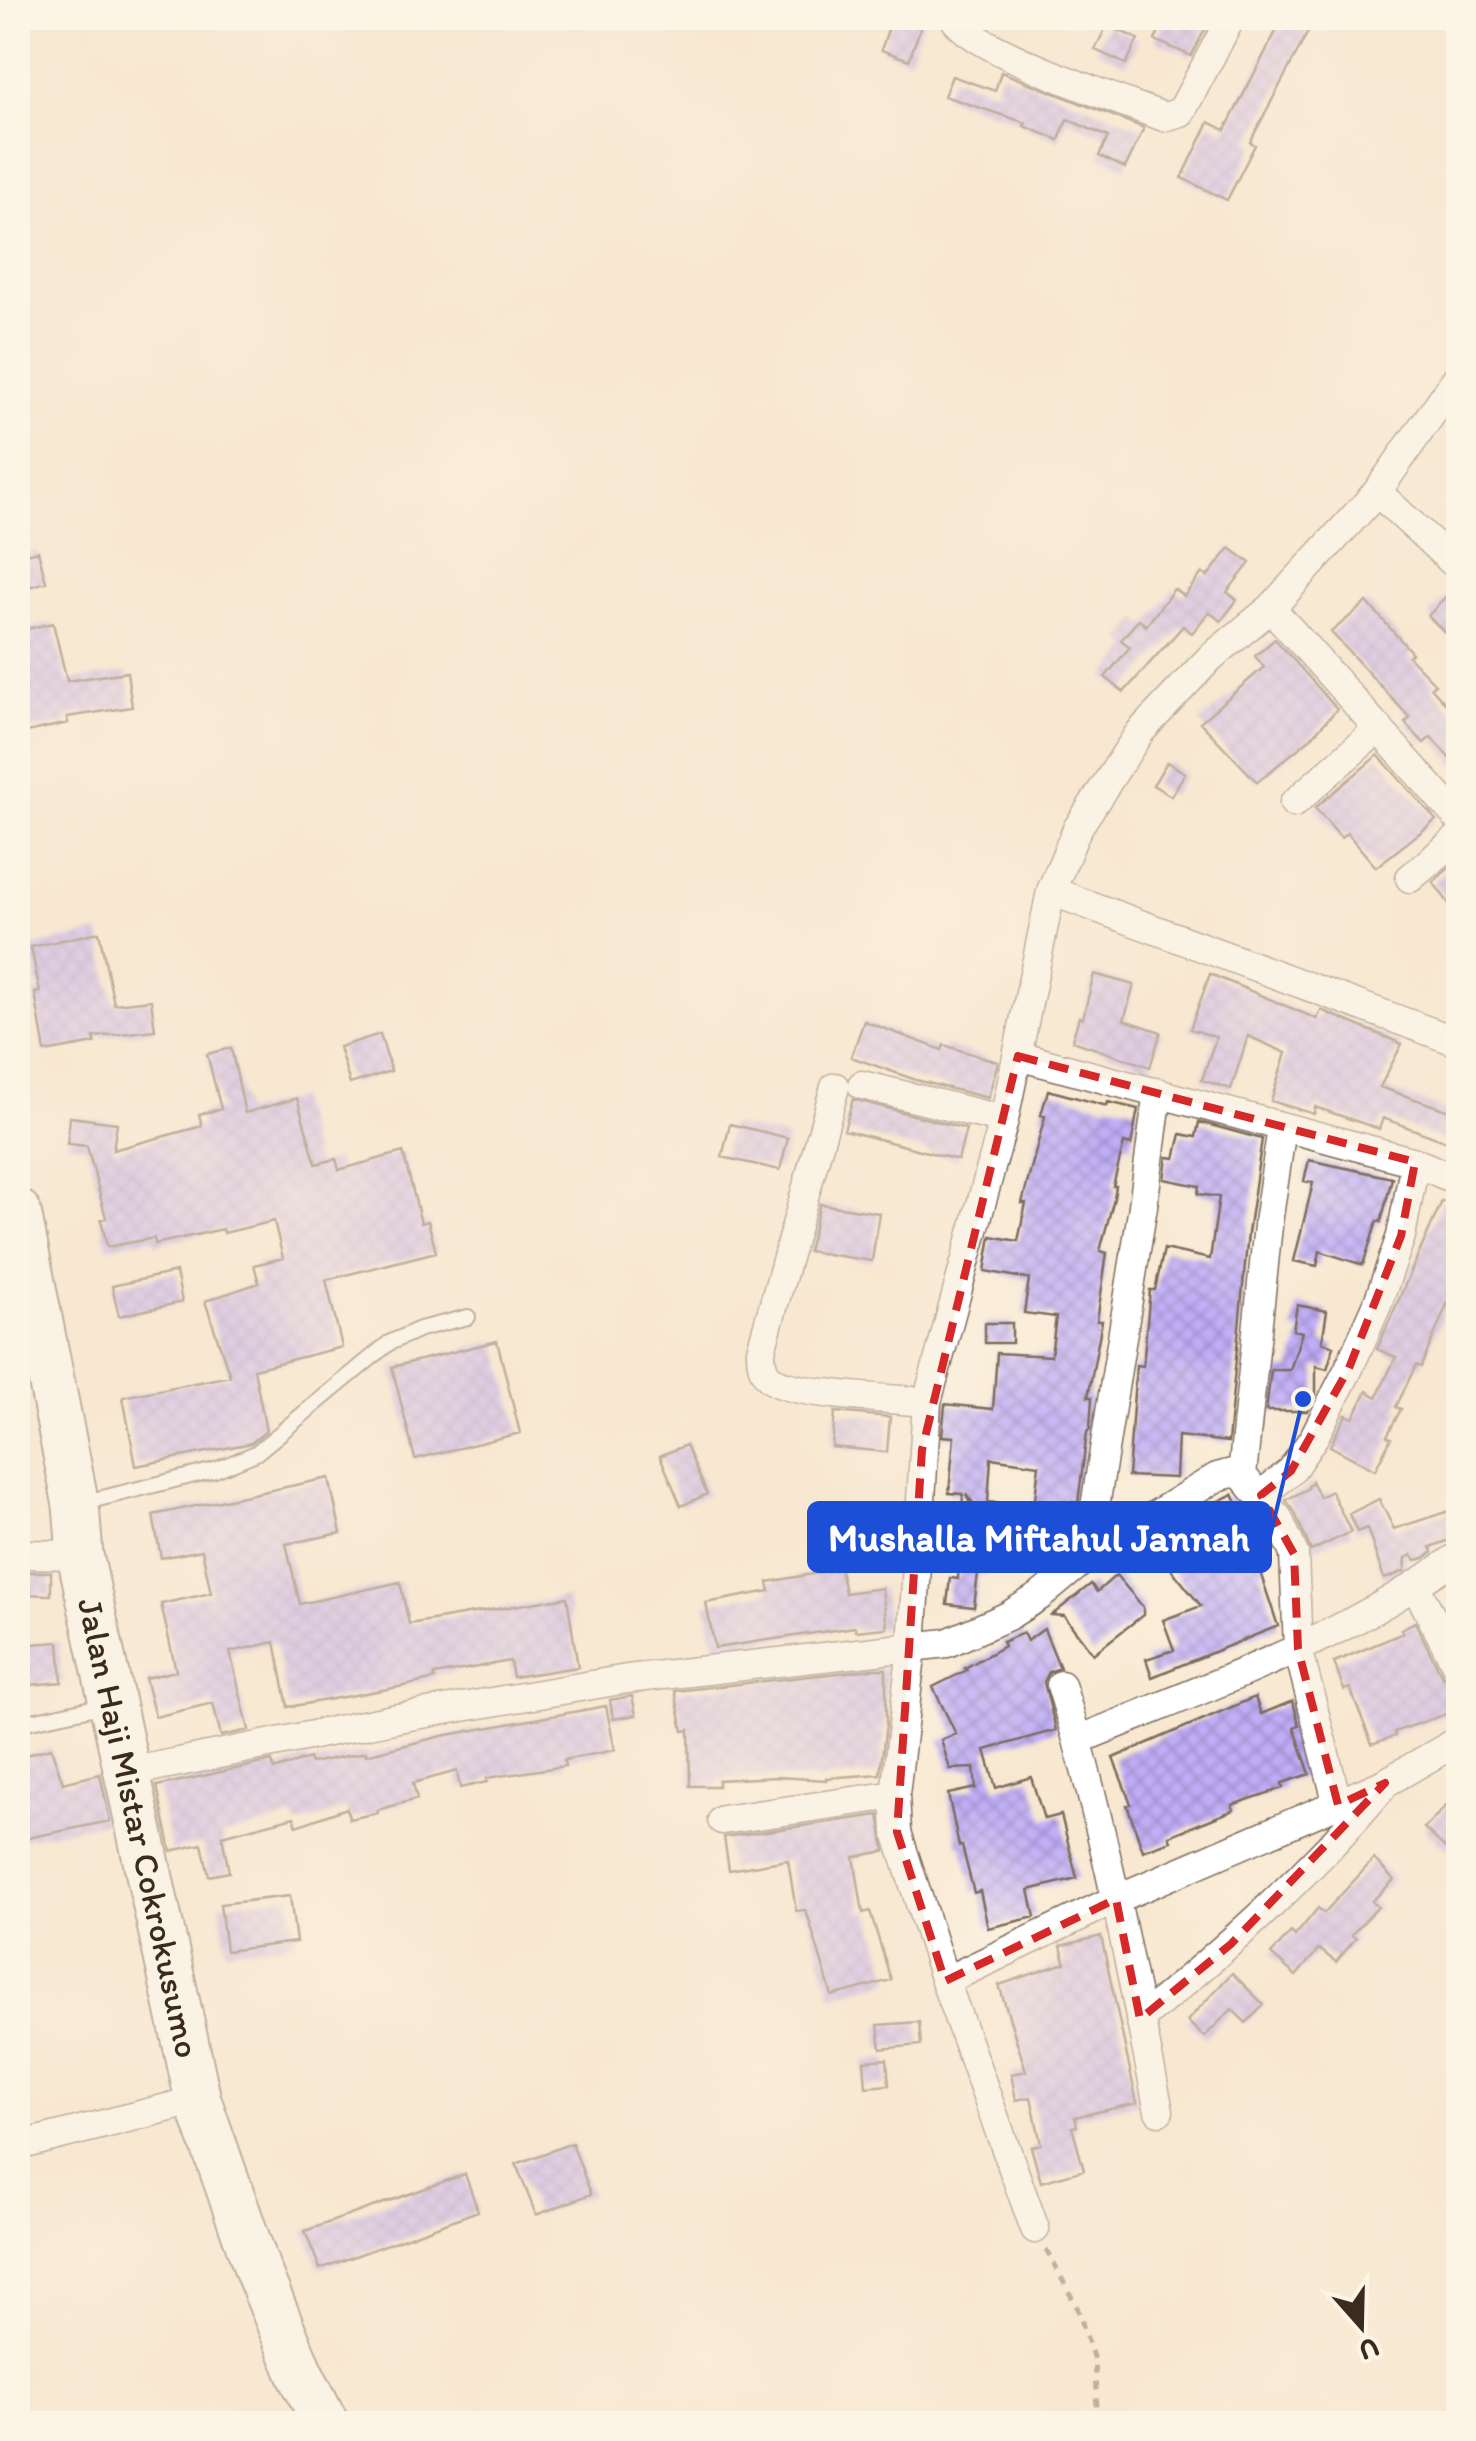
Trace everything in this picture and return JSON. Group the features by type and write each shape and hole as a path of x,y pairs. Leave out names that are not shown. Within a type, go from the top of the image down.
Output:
{"main road":[{"name":"Jalan Haji Mistar Cokrokusumo","path":"18,1212 76,1504 80,1554 198,2100 258,2271 300,2373 326,2424"}],"street":[{"path":"954,18 964,30 1019,61 1164,117 1181,112 1231,18"},
{"path":"1035,2229 900,1849 895,1795 912,1646 927,1402 1004,1120 1051,891 1078,829 1140,732 1210,658 1271,608 1378,492 1458,376"},
{"path":"1378,492 1458,567"},
{"path":"1271,608 1458,818"},
{"path":"1294,803 1379,728"},
{"path":"1410,878 1458,838"},
{"path":"1051,891 1458,1042"},
{"path":"1018,1056 1414,1162 1458,1180"},
{"path":"927,1402 798,1389 773,1382 764,1371 762,1350 849,1086 1004,1120"},
{"path":"1088,1557 1158,1092"},
{"path":"1252,1485 1269,1216 1282,1126"},
{"path":"1252,1485 1291,1470 1349,1368 1400,1236 1414,1162"},
{"path":"129,1772 398,1718 628,1678 948,1642 1008,1616 1088,1557 1217,1477 1232,1473 1252,1485 1278,1518 1294,1554 1298,1648 1338,1805"},
{"path":"18,1554 80,1554"},
{"path":"1078,1740 1376,1611 1458,1556"},
{"path":"1416,1587 1458,1668"},
{"path":"1061,1685 1116,1899 1159,2111"},
{"path":"945,1982 1116,1899 1385,1783 1458,1741"},
{"path":"1140,2019 1232,1944 1345,1832 1385,1783"},
{"path":"722,1820 895,1795"},
{"path":"18,2146 198,2100"}],"lane":[{"path":"76,1504 215,1470 256,1453 389,1344 420,1328 468,1317"},
{"path":"18,1724 112,1704"}],"path":[{"path":"1035,2229 1077,2307 1094,2360 1098,2424"}],"highlighted area":[{"path":"1018,1056 1415,1162 1401,1236 1349,1368 1291,1471 1261,1495 1294,1554 1298,1649 1338,1805 1385,1783 1231,1944 1140,2019 1116,1899 945,1981 897,1832 922,1450"}],"building":[{"path":"892,18 924,18 909,60 881,50"},
{"path":"1165,18 1211,18 1191,56 1155,40"},
{"path":"1283,18 1310,28 1250,142 1255,145 1227,200 1182,178 1209,122 1225,130"},
{"path":"1107,25 1138,39 1126,64 1095,50"},
{"path":"1001,72 1144,128 1125,168 1099,156 1108,137 1067,119 1059,140 1024,126 1026,123 944,96 952,76 995,91"},
{"path":"1230,548 1250,563 1227,592 1237,600 1221,621 1209,612 1192,633 1183,626 1124,692 1105,677 1130,647 1121,640 1139,619 1146,626 1174,589 1184,596 1202,573 1207,577"},
{"path":"38,551 46,582 18,590 18,556"},
{"path":"1458,584 1458,645 1428,616"},
{"path":"1367,602 1412,653 1408,656 1435,684 1431,687 1458,718 1458,768 1431,737 1424,743 1405,723 1410,718 1331,632"},
{"path":"53,623 67,681 127,672 132,707 67,717 68,723 18,734 18,631"},
{"path":"1275,639 1337,709 1310,739 1257,782 1200,722 1264,667 1255,656"},
{"path":"1378,755 1436,820 1376,867 1347,833 1341,838 1315,808"},
{"path":"1167,762 1185,773 1171,796 1153,785"},
{"path":"1458,860 1458,916 1433,882"},
{"path":"99,932 114,1004 151,1000 155,1030 94,1037 95,1043 45,1052 31,947"},
{"path":"1094,974 1134,985 1124,1020 1161,1032 1150,1067 1072,1041 1079,1017 1083,1018"},
{"path":"1210,974 1317,1019 1321,1010 1402,1044 1380,1087 1458,1114 1458,1146 1383,1118 1379,1129 1315,1107 1314,1114 1271,1101 1286,1053 1248,1036 1231,1089 1202,1080 1216,1037 1190,1029"},
{"path":"864,1021 942,1050 944,1045 998,1062 988,1098 916,1080 851,1057"},
{"path":"380,1034 391,1071 350,1084 339,1047"},
{"path":"231,1048 245,1113 297,1098 316,1164 336,1159 339,1170 403,1152 421,1223 428,1221 436,1252 326,1280 342,1347 254,1369 266,1431 251,1443 136,1466 123,1397 230,1376 205,1301 259,1283 254,1265 283,1258 274,1221 155,1244 154,1238 107,1247 101,1219 106,1218 87,1146 67,1144 70,1117 117,1123 113,1150 202,1126 199,1114 221,1109 207,1054"},
{"path":"1048,1090 1107,1106 1108,1102 1138,1109 1131,1145 1124,1143 1100,1251 1107,1253 1097,1321 1102,1321 1088,1397 1092,1397 1090,1429 1078,1503 1073,1502 1071,1548 1007,1545 966,1494 990,1553 988,1574 978,1573 974,1607 947,1604 950,1578 958,1579 963,1494 949,1493 954,1437 942,1436 945,1404 993,1409 997,1353 1051,1356 1056,1317 1024,1313 1029,1279 985,1271 991,1236 1018,1241 1026,1203 1022,1203 1045,1116 1041,1115","holes":["991,1458 1039,1465 1034,1507 988,1502"]},
{"path":"853,1099 966,1129 958,1160 844,1130"},
{"path":"1199,1122 1262,1139 1248,1233 1228,1442 1178,1436 1176,1478 1128,1476 1136,1365 1143,1366 1150,1290 1155,1290 1164,1249 1210,1259 1219,1197 1198,1194 1199,1186 1164,1179 1167,1157 1175,1158 1181,1134 1196,1137"},
{"path":"730,1124 788,1138 780,1170 722,1157"},
{"path":"1309,1160 1392,1178 1381,1222 1377,1221 1363,1265 1320,1251 1317,1266 1294,1261 1313,1183 1304,1181"},
{"path":"1442,1201 1458,1209 1458,1298 1451,1295 1421,1367 1416,1365 1396,1407 1401,1409 1375,1470 1330,1446 1346,1415 1353,1418 1367,1391 1377,1397 1396,1357 1377,1349"},
{"path":"820,1204 879,1213 872,1261 808,1251"},
{"path":"176,1272 182,1302 119,1316 112,1286"},
{"path":"1297,1305 1327,1311 1322,1342 1334,1346 1327,1369 1316,1366 1316,1394 1307,1411 1266,1411 1271,1370 1290,1370 1302,1332 1293,1330"},
{"path":"985,1323 1012,1323 1012,1343 985,1343"},
{"path":"497,1341 520,1433 415,1459 392,1367"},
{"path":"835,1412 890,1417 887,1452 832,1447"},
{"path":"686,1445 707,1494 681,1506 660,1456"},
{"path":"329,1478 341,1533 286,1544 300,1604 400,1582 409,1624 567,1597 578,1667 513,1677 510,1661 288,1707 275,1642 230,1652 249,1730 221,1736 213,1703 155,1717 145,1678 176,1671 161,1604 211,1593 202,1550 161,1558 153,1515"},
{"path":"1312,1481 1320,1497 1331,1491 1351,1532 1311,1551 1286,1500 1307,1489"},
{"path":"1233,1494 1266,1570 1260,1572 1278,1626 1152,1677 1146,1659 1174,1650 1163,1620 1201,1606 1151,1544 1191,1514"},
{"path":"1379,1499 1394,1529 1458,1508 1458,1537 1431,1547 1433,1552 1424,1558 1406,1558 1405,1571 1384,1579 1367,1528 1357,1532 1349,1514"},
{"path":"840,1569 845,1593 882,1588 887,1628 856,1631 855,1627 715,1648 706,1603 770,1591 768,1582"},
{"path":"18,1572 51,1572 51,1595 18,1594"},
{"path":"1116,1575 1143,1607 1143,1615 1093,1654 1064,1616 1052,1615 1091,1584 1097,1592"},
{"path":"1415,1622 1442,1676 1455,1685 1458,1710 1394,1732 1395,1736 1372,1744 1350,1688 1344,1690 1334,1662 1403,1633 1401,1629"},
{"path":"1044,1629 1060,1668 1049,1672 1044,1682 1056,1730 985,1750 996,1788 1031,1777 1044,1819 1061,1815 1077,1878 1029,1890 1035,1917 988,1928 980,1891 974,1893 959,1846 948,1794 976,1788 974,1768 950,1769 941,1740 956,1734 933,1687 1004,1646 1002,1642 1023,1633 1027,1641"},
{"path":"59,1642 62,1682 18,1686 18,1645"},
{"path":"886,1669 886,1723 880,1774 826,1780 718,1780 718,1786 690,1786 689,1730 683,1731 675,1691"},
{"path":"632,1696 636,1715 613,1719 610,1700"},
{"path":"1255,1697 1261,1714 1293,1701 1299,1725 1294,1727 1310,1774 1282,1783 1283,1788 1232,1805 1234,1810 1143,1851 1127,1805 1131,1804 1113,1758"},
{"path":"606,1706 615,1750 564,1760 565,1766 487,1778 487,1782 460,1788 457,1771 413,1783 417,1799 377,1810 378,1813 349,1819 347,1808 297,1826 294,1817 222,1836 229,1872 209,1876 202,1844 171,1851 157,1786 272,1761 274,1770 309,1758 311,1763 366,1755 442,1736"},
{"path":"51,1748 63,1783 100,1774 110,1821 18,1840 18,1757"},
{"path":"1458,1794 1458,1836 1446,1849 1424,1828"},
{"path":"879,1815 885,1851 854,1857 863,1913 870,1911 891,1980 832,1996 806,1910 796,1911 788,1860 729,1870 724,1837"},
{"path":"1374,1859 1394,1880 1372,1901 1378,1907 1351,1935 1356,1938 1336,1962 1319,1949 1296,1976 1271,1954 1291,1932 1295,1936 1318,1908 1324,1913"},
{"path":"290,1896 296,1942 226,1951 220,1904"},
{"path":"1101,1936 1137,2103 1075,2117 1077,2126 1072,2127 1084,2170 1041,2182 1031,2147 1041,2144 1031,2097 1016,2100 1011,2074 1026,2071 999,1985 1065,1963 1061,1946"},
{"path":"1232,1973 1264,2005 1246,2023 1232,2009 1204,2037 1187,2021"},
{"path":"919,2022 921,2045 881,2049 878,2025"},
{"path":"887,2059 889,2085 866,2087 864,2061"},
{"path":"572,2143 591,2194 536,2215 516,2164"},
{"path":"465,2174 478,2211 320,2269 305,2231"}],"place":[{"name":"Mushalla Miftahul Jannah","path":"1303,1399"}]}
